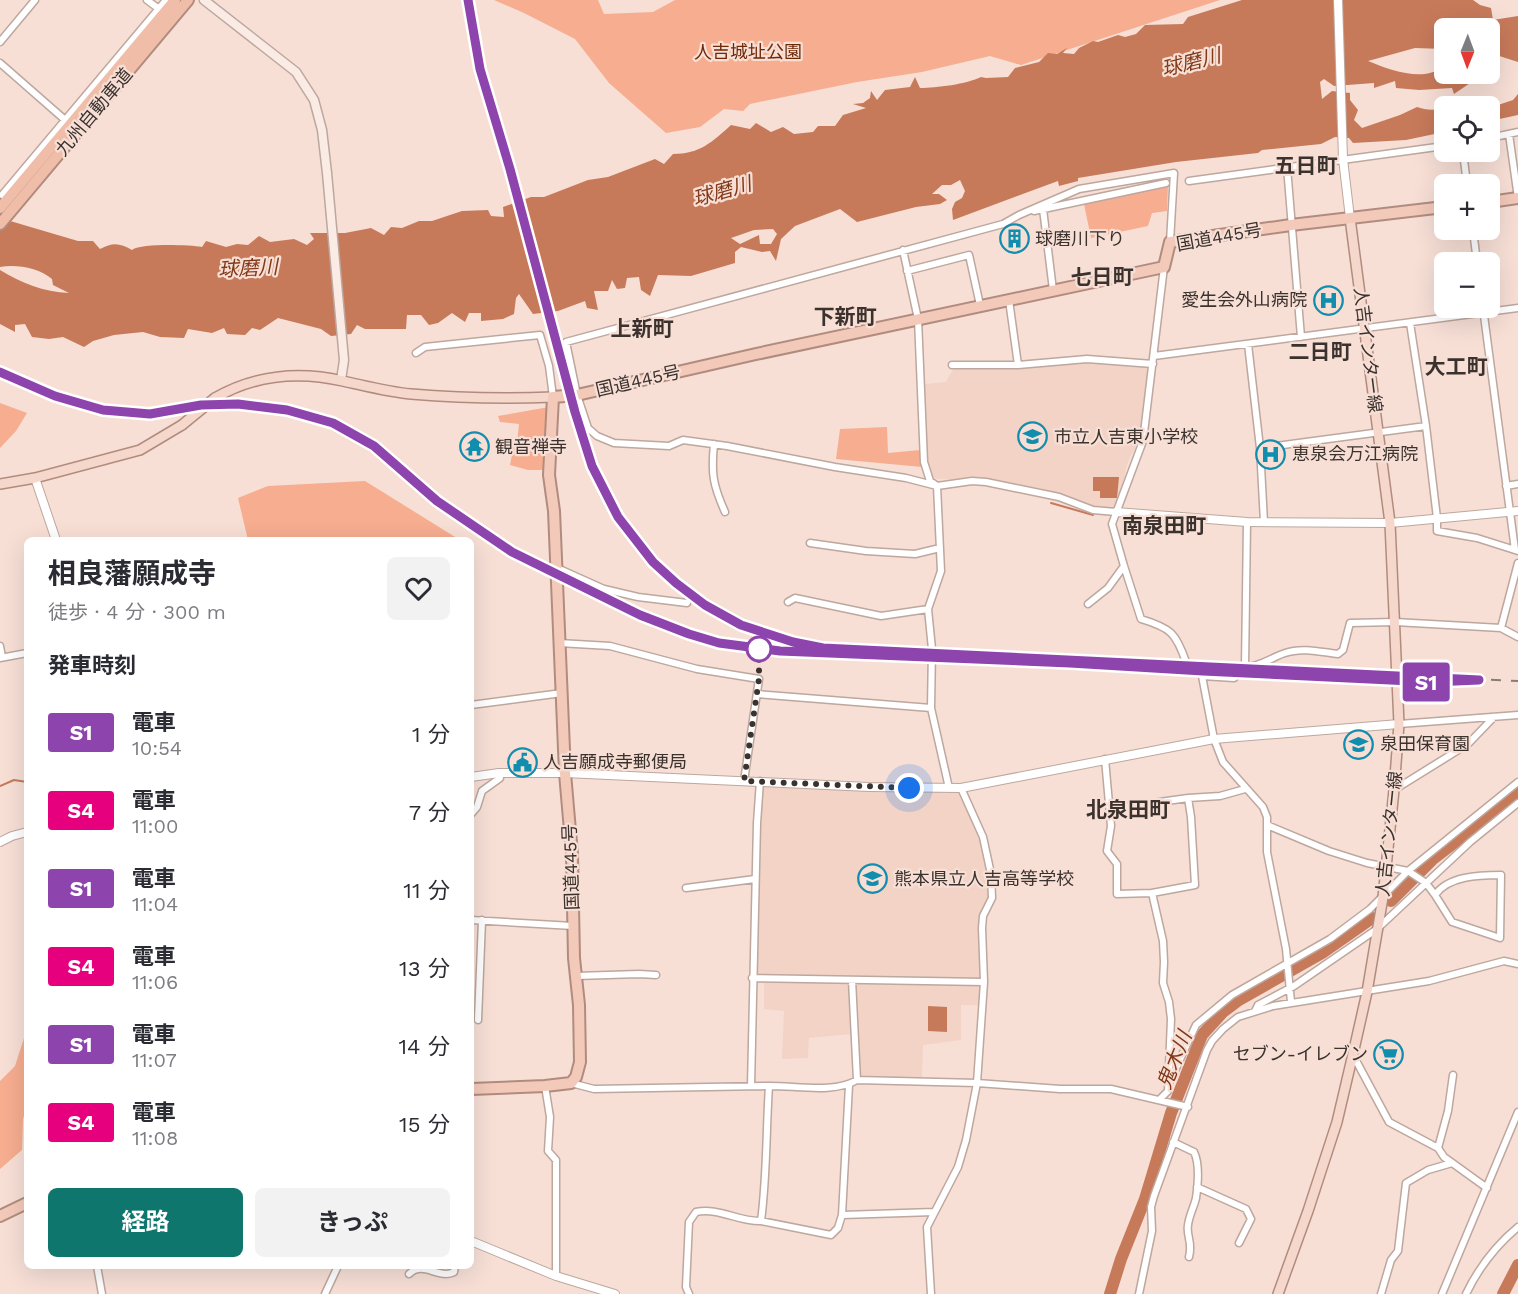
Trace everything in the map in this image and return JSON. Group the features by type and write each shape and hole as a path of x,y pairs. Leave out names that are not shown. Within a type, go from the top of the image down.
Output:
{"highway":[{"name":"九州自動車道","path":"0,208 175,0"},
{"name":"九州自動車道","path":"0,224 188,0"},
{"path":"1500,201 1518,198"},
{"name":"国道445号","path":"571,1083 576,1077 580,1062 579,1005 573,926 572,854 565,773 554,511 549,475 553,397 577,395 980,305 1164,267 1170,242 1434,208"},
{"path":"474,1089 571,1083"},
{"path":"0,1216 24,1204"}],"main road":[{"path":"204,0 296,72 314,100 322,130 327,173 344,360 341,380"},
{"name":"人吉インター線","path":"1278,1294 1337,1122 1367,992 1388,866 1399,724 1390,524 1350,218"},
{"path":"0,484 35,478 140,450 182,425 215,398 232,388 263,379 299,375 341,380 385,391 410,394 490,399 553,397"}],"street":[{"path":"0,42 35,0"},
{"path":"147,0 159,9"},
{"path":"2,195 166,0"},
{"path":"1338,0 1344,156 1350,218"},
{"path":"0,63 64,119"},
{"path":"1500,136 1518,132"},
{"path":"1509,134 1518,198"},
{"path":"1190,182 1344,156 1434,147"},
{"path":"1287,167 1301,337"},
{"path":"1170,242 1174,173 1079,189 1003,224 566,342 577,395 588,428 597,436 614,443 669,446 683,440 714,444 906,478 937,486 972,481 986,482 1059,496 1088,509 1247,522 1390,524 1514,512"},
{"path":"1019,215 1166,183"},
{"path":"1043,209 1053,290"},
{"path":"903,250 918,319 924,462 930,481 937,486"},
{"path":"907,271 969,255 980,305"},
{"path":"1164,267 1143,441 1112,524 1142,619 1162,625 1172,632 1180,643 1186,662"},
{"path":"1009,299 1018,364"},
{"path":"1500,309 1518,308"},
{"path":"1154,356 1410,324 1441,318"},
{"path":"1410,324 1426,426 1437,531 1477,538 1516,550 1514,512 1506,486 1484,318"},
{"path":"416,353 425,347 540,335 549,366 553,397"},
{"path":"1248,344 1260,448 1264,522"},
{"path":"952,365 1018,364 1087,359 1153,364"},
{"path":"1260,448 1426,426"},
{"path":"714,444 711,470 716,492 725,512"},
{"path":"35,478 55,537"},
{"path":"1506,486 1518,484"},
{"path":"937,486 941,571 928,609 933,649 931,708 950,788"},
{"path":"1247,522 1245,666 1234,678 1202,676 1214,739 1223,762 1263,807 1267,818 1267,852 1283,930 1291,1002"},
{"path":"810,543 866,551 915,554 940,548"},
{"path":"1501,628 1518,562"},
{"path":"1088,604 1108,588 1124,566"},
{"path":"555,567 604,589 638,597 687,603"},
{"path":"788,602 795,598 881,616 928,609"},
{"path":"1245,666 1253,667 1287,652 1305,650 1338,654 1343,650 1350,622 1501,628 1518,637"},
{"path":"559,643 610,646 697,669 759,679 744,781"},
{"path":"0,646 1,658 24,654"},
{"path":"474,705 562,693"},
{"path":"757,694 931,708"},
{"path":"474,777 499,773 565,773 961,788 1214,739 1518,715"},
{"path":"1394,789 1468,744 1494,717"},
{"path":"1105,759 1111,826 1107,851 1117,864 1117,894 1152,893 1196,885 1188,798"},
{"path":"474,810 482,791 500,778 499,773"},
{"path":"751,1086 755,879 760,781"},
{"path":"1170,1081 1196,1025 1232,995 1287,968 1330,939 1383,897 1408,871 1518,782"},
{"path":"931,1294 927,1227 958,1167 977,1083 984,982 982,928 983,916 992,898 991,874 983,837 961,788"},
{"path":"1110,809 1220,796 1245,789"},
{"path":"1256,1011 1258,1005 1290,987 1377,929 1470,842 1518,803"},
{"path":"1267,825 1329,851 1367,863 1408,871 1426,883 1452,922 1500,938 1501,875 1477,875 1447,882 1435,895"},
{"path":"0,842 24,833"},
{"path":"686,888 755,879"},
{"path":"1152,893 1163,941 1163,983 1171,1019 1170,1081 1168,1091 1159,1100"},
{"path":"474,920 573,926"},
{"path":"478,1020 482,920"},
{"path":"1139,1294 1152,1232 1151,1207 1203,1062 1212,1041 1222,1029 1238,1017 1291,1002 1429,981 1504,961 1518,964"},
{"path":"576,976 656,975"},
{"path":"753,978 984,982"},
{"path":"852,980 857,1080"},
{"path":"1353,1054 1389,1122 1438,1148 1452,1163 1486,1188"},
{"path":"1438,1148 1448,1111 1452,1075"},
{"path":"571,1083 594,1089 751,1086 812,1088 849,1085 857,1080 977,1083 1060,1089 1111,1089 1188,1107"},
{"path":"689,1294 686,1287 689,1222 696,1212 705,1210 750,1221 761,1221 831,1235 838,1228 842,1215 849,1085"},
{"path":"545,1086 550,1117 548,1151 556,1160 556,1276"},
{"path":"761,1221 765,1188 769,1086"},
{"path":"1442,1294 1518,1112"},
{"path":"1173,1142 1194,1152 1198,1160 1196,1197 1187,1231 1191,1240 1189,1257"},
{"path":"1381,1294 1391,1260 1398,1251 1406,1183 1428,1170 1452,1163"},
{"path":"1197,1187 1246,1209 1250,1214 1251,1219 1239,1243"},
{"path":"842,1215 934,1212"},
{"path":"1466,1294 1489,1255 1518,1227"},
{"path":"474,1242 556,1276 615,1294"},
{"path":"98,1269 102,1294"},
{"path":"325,1294 337,1269"},
{"path":"409,1274 414,1269"},
{"path":"426,1269 445,1275 451,1274 454,1269"}],"shaded area":[{"name":"市立人吉東小学校","path":"1092,361 1148,365 1143,434 1130,457 1121,495 1112,510 1034,487 969,478 955,480 930,478 925,439 925,384 946,382 954,368"},
{"name":"熊本県立人吉高等学校","path":"762,785 958,793 980,836 987,862 990,895 979,923 983,981 755,976"},
{"path":"764,981 849,983 852,1034 809,1038 808,1058 782,1059 784,1011 764,1009"},
{"path":"854,983 981,985 979,1005 961,1005 961,1040 923,1045 922,1079 859,1077"}],"green space":[{"name":"人吉城址公園","path":"494,0 598,0 604,14 653,12 675,0 1220,0 1021,65 990,56 922,72 857,82 750,104 743,111 724,109 700,127 666,133 609,83 575,39"},
{"path":"1168,185 1167,211 1152,213 1148,226 1091,238 1084,204"},
{"path":"0,403 27,413 16,431 0,448"},
{"path":"549,407 546,470 528,470 510,465 514,444 517,443 519,424 500,422 498,416"},
{"path":"887,427 888,453 920,450 920,447 922,467 836,459 840,429"},
{"path":"365,481 455,537 247,537 238,498 268,486"},
{"path":"24,1038 22,1150 0,1169 0,1081 15,1066"}],"water":[{"name":"球磨川","path":"1242,0 1473,0 1491,8 1493,18 1434,18 1434,49 1415,48 1368,61 1403,73 1425,74 1434,71 1434,84 1469,84 1454,94 1452,88 1419,90 1396,88 1395,81 1374,88 1374,83 1334,86 1324,79 1320,82 1322,99 1332,91 1350,93 1350,100 1358,110 1354,120 1362,128 1417,107 1434,110 1434,134 1406,140 1353,143 1349,138 1335,137 1321,144 1176,162 1078,178 1078,181 1059,186 1058,181 953,220 952,209 965,191 960,180 951,185 942,185 932,194 939,194 947,200 940,204 916,207 857,222 840,209 795,226 781,239 776,261 770,251 762,252 741,247 735,252 735,263 691,276 658,275 650,296 641,290 639,277 627,278 625,288 617,289 612,280 608,291 594,291 598,310 587,308 585,301 558,311 533,314 519,294 516,298 514,314 503,319 481,321 481,313 469,313 465,322 452,313 438,323 429,325 421,315 407,315 406,329 365,329 357,325 351,334 331,336 321,329 278,318 260,330 252,328 245,335 227,334 224,328 212,333 188,329 184,338 160,337 143,332 114,335 93,341 84,347 63,337 49,339 32,337 25,324 15,325 15,332 0,324 0,270 33,286 69,293 53,285 52,279 47,275 34,270 0,267 0,218 78,241 93,241 100,249 116,244 132,250 155,245 202,247 206,241 226,247 237,244 248,245 259,236 270,242 294,239 307,245 314,239 310,233 345,233 371,228 384,235 391,227 402,228 419,221 432,221 462,211 488,210 491,216 504,217 503,207 531,197 544,197 588,180 608,177 655,159 664,164 673,154 691,152 705,146 731,125 750,129 756,123 771,132 783,127 794,134 813,132 818,126 835,126 843,115 866,108 853,104 863,103 870,98 871,91 877,100 885,90 910,87 915,77 920,88 968,82 981,77 1008,77 1015,68 1039,62 1048,53 1057,54 1067,48 1063,53 1074,54 1079,48 1093,41 1098,42 1118,35 1125,37 1136,34 1145,25 1183,24 1188,17","holes":["773,229 777,234 771,244 760,244 759,235 740,244 731,238 754,230"]},
{"path":"1518,16 1518,62 1500,56 1500,19"},
{"path":"1518,94 1518,115 1500,119 1500,104 1513,100"},
{"path":"1093,477 1119,477 1117,498 1100,498 1100,491 1093,491"},
{"path":"928,1006 947,1007 947,1032 928,1031"}],"waterway":[{"path":"1051,503 1093,515"},
{"path":"0,786 14,780 24,782"},
{"name":"鬼木川","path":"1391,901 1433,859 1518,794"},
{"name":"鬼木川","path":"1110,1294 1145,1199 1171,1113 1202,1035 1223,1012 1239,1000 1322,953 1372,918"},
{"path":"1503,1294 1518,1265"}],"railway":[{"path":"468,0 482,80 517,193 578,424 599,482 615,513 635,541 684,589 712,608 743,624 775,637 809,645"},
{"path":"0,372 32,387 71,401 103,409 150,414 201,405 238,404 287,410 333,423 374,446 437,501 512,552 640,615 689,635 719,643 780,651 1432,682 1479,680"},
{"path":"1471,679 1518,681"}],"train":[{"name":"S1","path":"0,372 55,396 103,410 150,414 201,405 238,404 287,410 333,423 374,446 437,501 512,552 640,615 719,643 780,651 1432,682 1479,680 823,648 793,642 741,625 705,605 653,562 635,540 618,517 592,466 570,396 510,169 493,118 480,69 468,0"}],"place":[{"name":"球磨川下り","path":"1014,239"},
{"name":"愛生会外山病院","path":"1328,300"},
{"name":"市立人吉東小学校","path":"1033,437"},
{"name":"観音禅寺","path":"474,447"},
{"name":"恵泉会万江病院","path":"1271,454"},
{"name":"泉田保育園","path":"1359,744"},
{"name":"人吉願成寺郵便局","path":"522,762"},
{"name":"熊本県立人吉高等学校","path":"873,879"},
{"name":"セブン-イレブン","path":"1389,1054"}],"district":[{"name":"五日町","path":"1306,166"},
{"name":"七日町","path":"1102,277"},
{"name":"下新町","path":"845,317"},
{"name":"上新町","path":"642,329"},
{"name":"二日町","path":"1320,352"},
{"name":"大工町","path":"1456,367"},
{"name":"南泉田町","path":"1164,526"},
{"name":"北泉田町","path":"1128,810"}],"route":[{"path":"759,649 759,679 744,781 909,788"}]}
